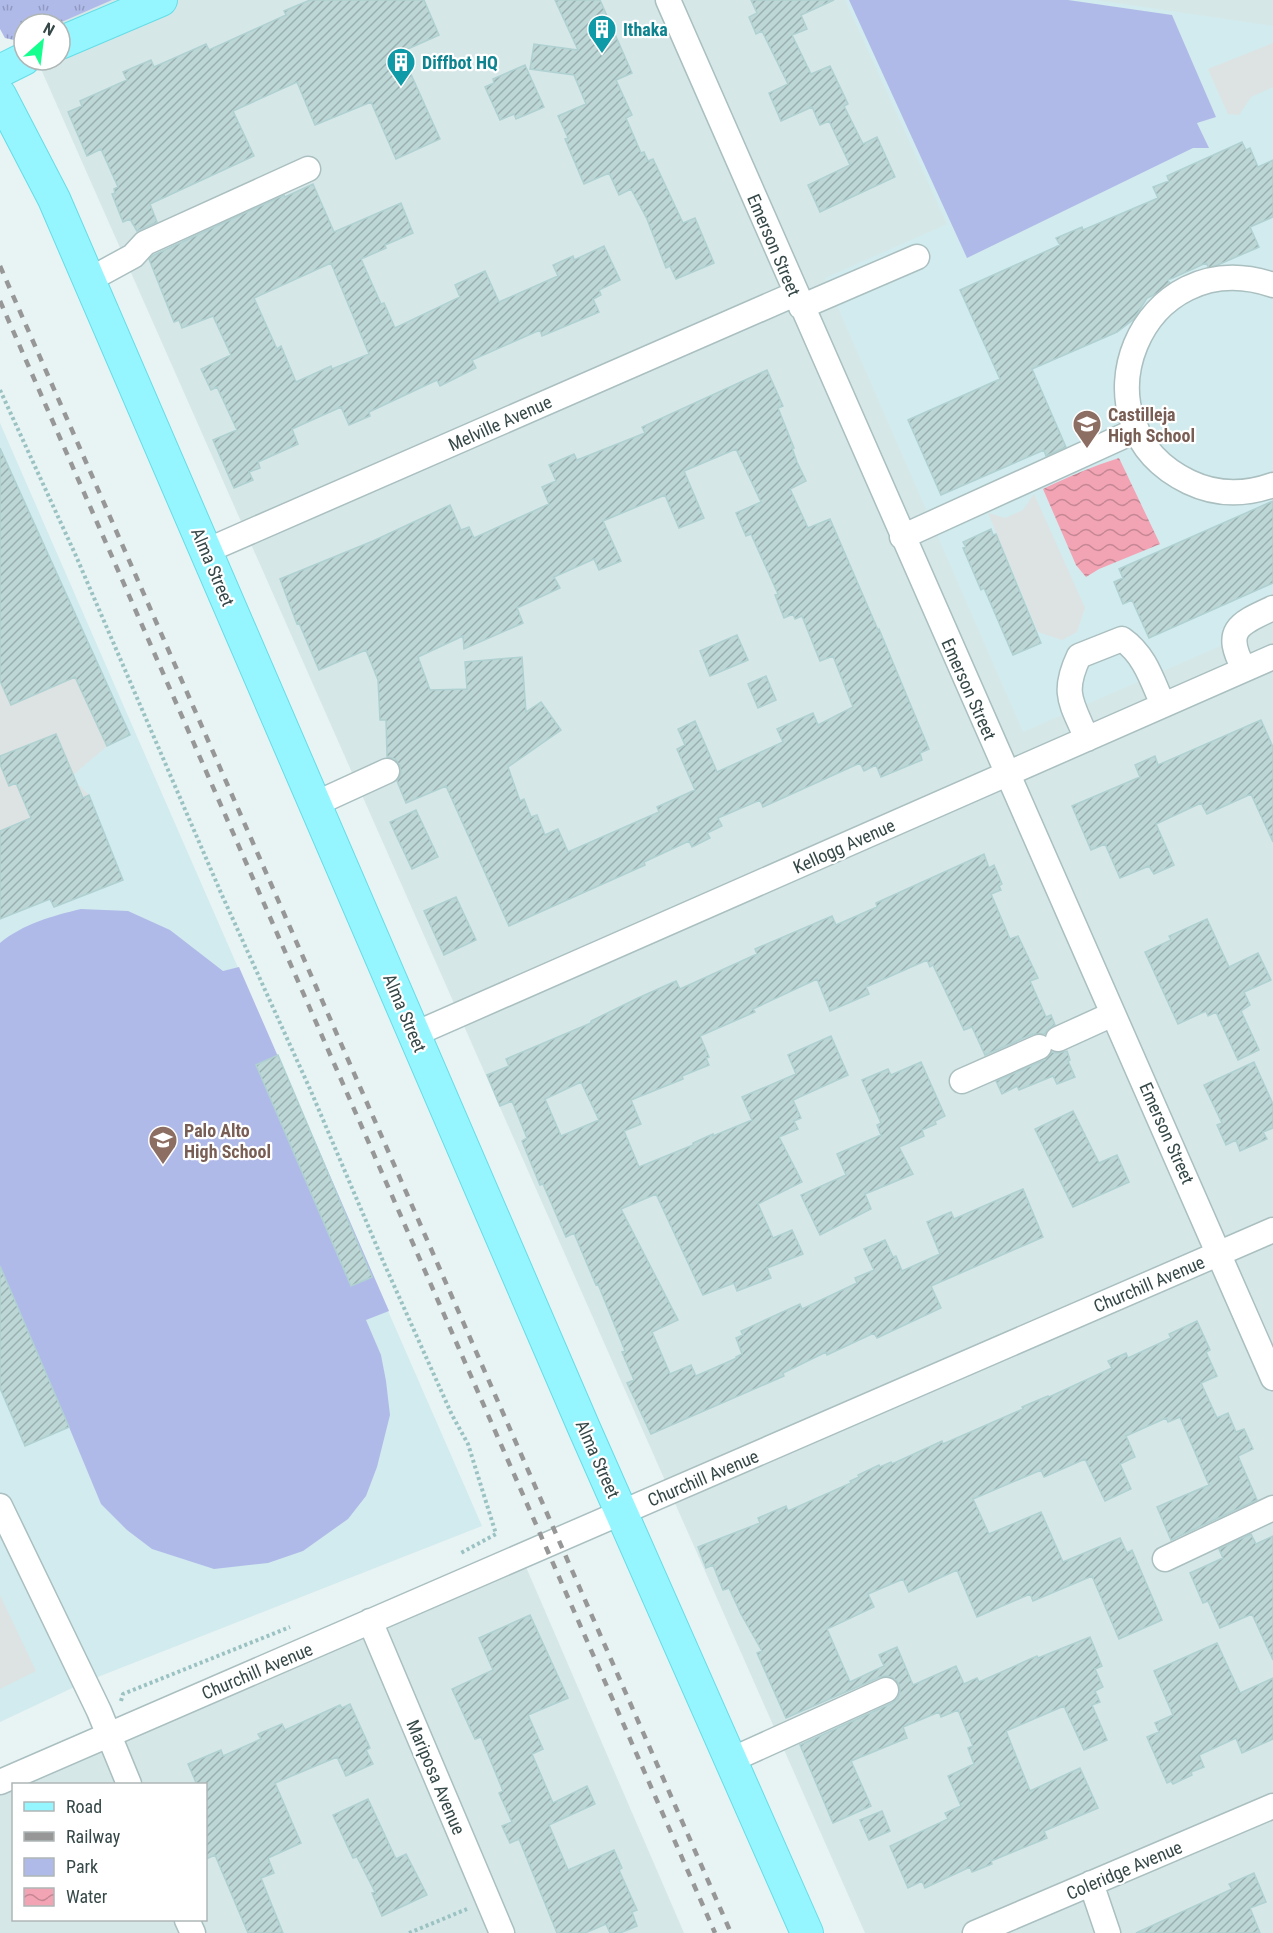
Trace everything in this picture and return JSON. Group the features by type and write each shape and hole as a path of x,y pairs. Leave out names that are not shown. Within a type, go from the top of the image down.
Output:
{"main road":[{"path":"72,39 161,0"},
{"name":"Alma Street","path":"0,95 54,199 622,1513 807,1933"}],"street":[{"name":"Emerson Street","path":"668,0 798,301 1273,1378"},
{"path":"89,280 133,256 145,243 309,170"},
{"name":"Melville Avenue","path":"206,551 798,301 917,257"},
{"path":"1273,285 1251,279 1230,278 1209,281 1180,293 1155,312 1138,338 1128,368 1128,400 1137,430 1147,448 1161,464 1178,477 1197,486 1218,491 1260,490 1273,485"},
{"path":"902,537 1137,430"},
{"path":"1244,669 1235,652 1233,641 1237,630 1246,620 1273,608"},
{"path":"1087,739 1072,704 1068,686 1071,672 1079,656 1122,639 1133,646 1143,659 1163,705"},
{"name":"Kellogg Avenue","path":"415,1034 1273,657"},
{"path":"315,804 387,771"},
{"path":"962,1081 1113,1014"},
{"name":"Churchill Avenue","path":"0,1782 1273,1230"},
{"path":"0,1506 85,1682 128,1783"},
{"path":"1165,1559 1273,1508"},
{"name":"Mariposa Avenue","path":"370,1622 502,1933"},
{"path":"731,1760 886,1690"},
{"name":"Coleridge Avenue","path":"975,1933 1273,1806"},
{"path":"1091,1884 1108,1933"}],"path":[{"path":"0,390 76,556 383,1261 452,1415 468,1444 496,1534 455,1557"},
{"path":"108,1736 123,1694 298,1624"},
{"path":"409,1933 488,1900"}],"shaded area":[{"path":"11,0 1273,0 1273,1933 865,1933 42,72 72,72 72,12 18,12"},
{"name":"Castilleja High School","path":"845,0 1096,0 1273,26 1273,623 1023,732 825,278 947,224"},
{"path":"1273,43 1273,87 1251,97 1239,115 1228,114 1208,69"},
{"name":"Palo Alto High School","path":"0,423 482,1526 85,1682 0,1722"},
{"path":"1034,494 1085,608 1077,632 1062,640 1038,632 988,513 1005,518 1023,510"},
{"path":"75,677 107,746 73,775 56,734 0,756 0,681 11,705"},
{"path":"0,764 16,783 70,776 89,795 0,831"},
{"path":"523,1560 684,1933 0,1933 0,1789 12,1784 12,1921 207,1921 207,1783 14,1783"},
{"path":"0,1595 36,1671 0,1689"}],"green space":[{"path":"0,0 112,0 72,17 72,12 12,12 12,40 5,38 0,29"},
{"path":"849,0 1068,0 1172,15 1216,117 1197,123 1209,148 1193,148 967,258"},
{"name":"Palo Alto High School","path":"81,909 128,911 170,930 223,971 239,967 389,1311 366,1320 381,1355 390,1415 377,1467 366,1496 348,1519 303,1551 268,1563 214,1569 152,1549 127,1530 101,1504 69,1427 25,1446 0,1388 0,943 28,926"}],"water":[{"path":"1119,458 1160,544 1099,569 1086,577 1076,565 1043,489"}],"building":[{"path":"310,0 424,0 439,35 401,52 440,139 396,159 371,102 315,125 297,82 233,111 254,156 150,204 157,222 137,231 130,219 123,222 112,194 118,187 101,149 87,156 68,112 82,106 80,101 127,80 123,72 151,60 154,67 206,44 209,50 286,15 284,11"},
{"path":"555,0 600,0 632,73 616,80 632,115 626,118 641,153 644,152 648,161 653,159 683,223 695,218 714,263 676,279 670,266 666,268 647,219 631,189 619,195 609,173 584,184 558,116 586,104 574,75 530,69 534,44 578,50"},
{"path":"751,0 834,0 801,15 807,29 792,35 811,74 830,66 848,104 844,106 863,144 877,137 895,177 820,212 808,185 850,165 829,121 820,125 812,107 781,121 769,93 788,84 762,31 756,34 749,17 757,13"},
{"path":"525,65 544,107 516,119 514,114 500,120 485,87 494,83 493,79"},
{"path":"1242,142 1246,150 1250,148 1258,167 1273,160 1273,217 1250,227 1259,247 1213,267 1209,268 1206,263 1168,280 1170,284 1147,298 1134,319 1117,332 1032,369 1066,447 1046,456 1044,450 941,495 908,420 1000,379 960,290 1060,245 1056,238 1082,227 1083,230 1158,198 1153,187 1169,181 1167,176"},
{"path":"313,184 334,232 401,203 413,233 361,259 381,304 384,303 395,328 460,297 455,285 485,271 499,302 558,276 553,265 573,256 574,260 604,246 620,280 599,290 601,295 593,299 599,312 542,336 540,330 472,360 476,368 440,386 437,380 369,412 370,416 349,425 341,407 292,429 298,444 258,462 260,468 249,472 253,480 234,488 213,440 237,430 217,387 211,390 201,369 231,355 213,316 182,328 179,320 174,322 149,259 284,195 285,197","holes":["331,263 369,354 332,369 331,366 296,382 281,346 277,349 254,298"]},
{"path":"767,370 783,406 778,408 806,481 790,489 808,528 830,519 929,749 920,753 922,760 881,777 876,765 864,771 860,763 763,807 760,800 718,818 722,826 707,833 710,838 692,847 689,841 644,862 645,865 509,926 446,786 406,803 397,781 401,773 400,766 395,759 387,757 386,720 380,720 378,680 366,650 319,670 299,623 297,624 280,579 373,541 450,505 461,530 469,527 474,538 549,504 542,487 556,481 549,465 574,454 577,460 645,433 642,427","holes":["736,449 761,502 736,513 746,536 751,534 778,594 775,595 784,618 793,614 795,619 802,616 820,661 833,656 853,707 818,725 813,713 777,729 783,742 717,772 695,721 678,729 685,745 677,749 695,790 657,807 659,812 568,852 558,829 545,835 537,815 531,817 524,799 520,801 508,767 561,730 541,702 526,712 522,657 465,662 467,689 430,690 418,657 463,636 464,649 523,623 517,608 560,588 554,577 594,559 599,570 621,561 603,521 665,495 679,528 704,518 684,471"]},
{"path":"0,448 130,735 107,746 75,677 11,705 0,681"},
{"path":"1273,501 1273,583 1149,638 1132,600 1123,604 1114,582 1123,578 1119,569"},
{"path":"991,529 993,535 996,534 1041,643 1013,655 984,588 981,590 963,548 966,547 963,542"},
{"path":"737,635 748,660 710,676 700,651"},
{"path":"766,676 776,700 758,708 748,684"},
{"path":"1261,720 1273,747 1273,842 1251,794 1207,814 1201,803 1156,824 1174,865 1154,874 1149,866 1120,878 1105,844 1091,850 1072,806 1140,777 1135,765 1155,756 1158,765"},
{"path":"56,734 83,798 89,795 123,880 54,907 50,899 0,919 0,831 31,818 16,783 9,786 0,764 0,756"},
{"path":"416,810 438,857 412,869 390,822"},
{"path":"984,854 989,868 994,865 1002,884 999,886 1001,890 991,894 1010,939 1018,936 1038,978 1030,981 1046,1017 1051,1015 1055,1025 1045,1034 1033,1034 985,1055 972,1027 964,1030 933,965 930,967 927,960 866,987 869,994 830,1011 817,979 753,1009 755,1012 700,1036 709,1057 706,1058 709,1065 682,1076 683,1079 631,1100 641,1124 624,1131 639,1167 693,1145 713,1134 713,1136 752,1120 742,1097 796,1074 788,1055 831,1036 848,1075 793,1100 801,1118 794,1121 798,1129 779,1137 802,1182 758,1204 773,1238 792,1230 803,1254 767,1268 771,1278 737,1291 734,1283 703,1295 656,1194 621,1209 678,1320 652,1332 670,1374 691,1365 696,1376 737,1358 742,1354 736,1338 743,1335 741,1331 800,1304 802,1309 857,1283 855,1278 874,1270 864,1249 885,1240 893,1257 896,1256 902,1271 940,1254 927,1222 951,1212 954,1219 1023,1189 1043,1237 931,1286 941,1308 877,1338 874,1333 827,1355 826,1352 783,1373 784,1376 651,1434 627,1383 634,1380 598,1284 596,1285 574,1233 566,1237 543,1184 540,1185 522,1141 527,1138 512,1101 500,1106 487,1075 509,1066 506,1059 591,1023 676,981 680,989 757,954 755,949 832,916 836,925 877,907 876,903","holes":["581,1082 599,1120 561,1136 545,1099"]},
{"path":"456,897 476,940 444,955 424,911"},
{"path":"1207,919 1229,967 1258,953 1271,980 1244,992 1250,1005 1241,1011 1259,1050 1238,1060 1216,1012 1208,1016 1206,1011 1178,1024 1145,952 1171,940 1169,936"},
{"path":"1067,1051 1070,1060 1068,1061 1075,1077 1057,1084 1053,1076 1019,1090 1017,1086 1002,1094 996,1081 1045,1060 1052,1052"},
{"path":"278,1055 372,1277 351,1286 256,1065"},
{"path":"921,1062 945,1116 935,1121 936,1124 922,1130 924,1136 899,1147 913,1174 865,1194 871,1209 820,1235 801,1195 846,1175 837,1154 881,1135 877,1125 881,1123 862,1080 888,1069 891,1075"},
{"path":"1254,1062 1273,1104 1273,1128 1263,1132 1267,1139 1240,1151 1236,1140 1226,1145 1217,1125 1222,1123 1204,1085"},
{"path":"1073,1111 1099,1163 1117,1155 1129,1182 1073,1207 1035,1129"},
{"path":"0,1266 69,1427 25,1446 0,1388"},
{"path":"1197,1321 1210,1350 1206,1352 1217,1376 1201,1383 1217,1418 1228,1413 1236,1432 1244,1429 1253,1449 1238,1456 1257,1500 1171,1540 1157,1507 1209,1485 1180,1417 1168,1422 1166,1418 1126,1436 1135,1457 1120,1464 1131,1489 1105,1501 1085,1459 1044,1477 1041,1470 973,1499 989,1534 1041,1512 1063,1562 1120,1538 1127,1553 1132,1550 1162,1620 1119,1639 1092,1576 1033,1601 1030,1594 977,1617 957,1570 909,1592 903,1579 868,1594 874,1607 827,1629 850,1682 884,1666 879,1655 897,1647 913,1685 956,1666 964,1684 977,1678 979,1682 1037,1656 1038,1658 1090,1637 1102,1666 1095,1669 1103,1687 1095,1691 1100,1702 1092,1705 1107,1740 1084,1750 1064,1706 1006,1731 1030,1791 1080,1768 1098,1808 1044,1831 1047,1838 991,1861 992,1864 972,1872 970,1867 925,1888 922,1881 908,1888 890,1846 948,1819 945,1813 961,1806 948,1776 974,1764 968,1748 973,1746 958,1710 941,1717 939,1712 903,1727 907,1738 851,1761 871,1806 833,1823 800,1745 892,1703 898,1698 899,1684 888,1676 880,1677 786,1718 757,1653 762,1651 729,1588 723,1590 713,1565 706,1568 698,1547 760,1523 758,1518 786,1506 788,1511 851,1483 850,1481 859,1477 858,1475 879,1465 880,1467 891,1462 892,1464 942,1441 943,1444 1023,1409 1022,1407 1112,1368 1108,1361 1126,1353 1128,1358 1171,1338 1169,1334"},
{"path":"1251,1534 1256,1544 1273,1536 1273,1660 1252,1614 1220,1628 1208,1601 1203,1603 1190,1573 1223,1558 1219,1549"},
{"path":"530,1615 568,1698 528,1715 543,1749 532,1754 553,1803 587,1786 595,1804 549,1825 568,1870 614,1850 622,1868 619,1870 637,1910 632,1912 637,1926 620,1933 610,1933 606,1924 585,1933 557,1933 519,1839 510,1843 502,1826 512,1822 499,1793 503,1791 481,1737 475,1739 452,1689 493,1670 479,1638"},
{"path":"1217,1643 1240,1693 1273,1678 1273,1739 1242,1753 1236,1738 1199,1755 1204,1767 1191,1772 1192,1775 1173,1784 1171,1781 1167,1783 1147,1737 1159,1732 1155,1723 1173,1715 1154,1671"},
{"path":"350,1704 370,1748 366,1750 373,1764 346,1776 337,1757 275,1783 301,1843 268,1858 274,1873 261,1878 283,1933 248,1933 215,1855 207,1859 207,1783 196,1783 188,1764 221,1750 223,1756 261,1739 258,1734 282,1724 285,1730 340,1705 342,1708"},
{"path":"368,1799 396,1859 406,1854 427,1895 382,1916 372,1893 375,1892 357,1857 353,1858 333,1815"},
{"path":"882,1811 890,1831 869,1840 860,1820"},
{"path":"1254,1873 1266,1902 1250,1908 1260,1933 1136,1933 1232,1889 1229,1884"}],"railway":[{"path":"0,266 731,1933"},
{"path":"0,301 715,1933"}],"place":[{"name":"Ithaka","path":"602,54"},
{"name":"Diffbot HQ","path":"401,88"},
{"name":"Castilleja High School","path":"1087,450"},
{"name":"Palo Alto High School","path":"163,1166"}]}
